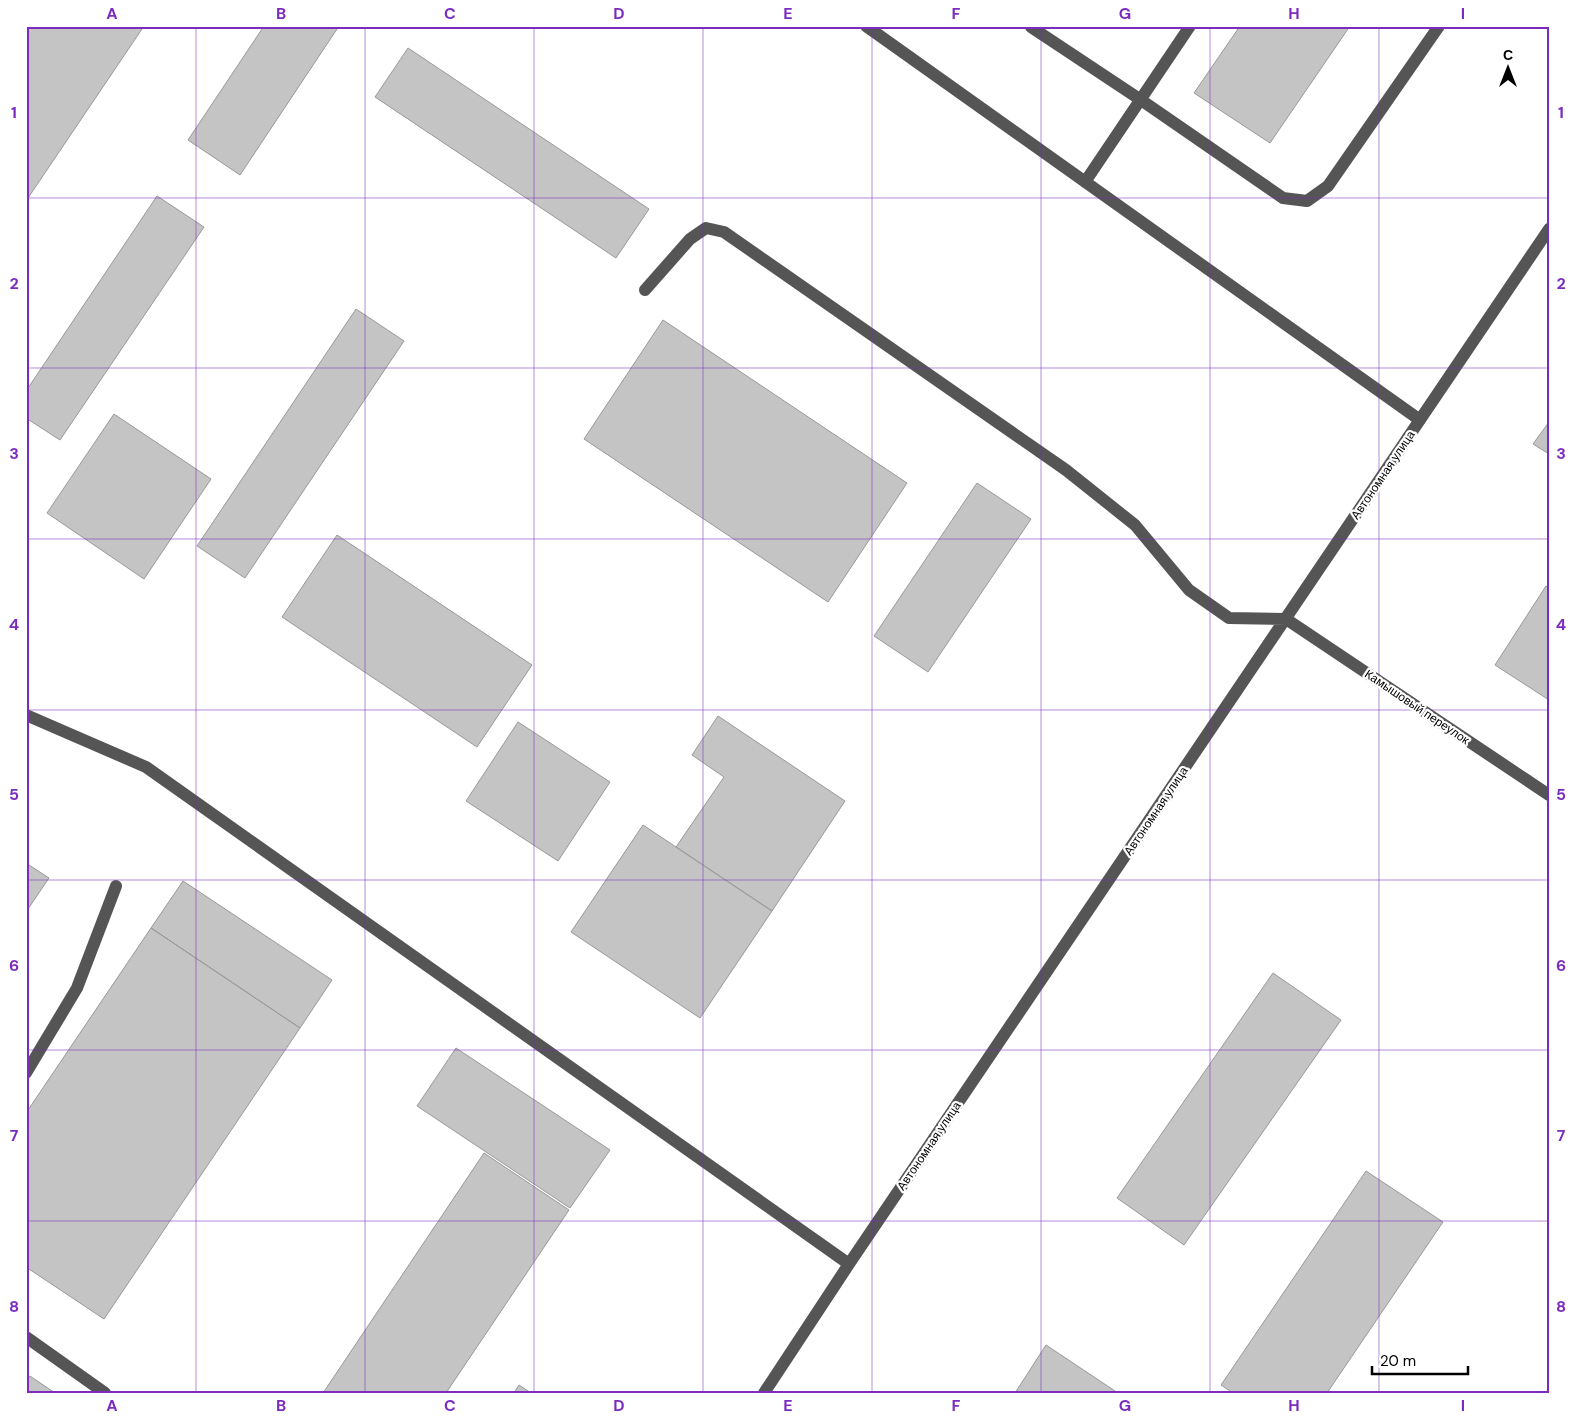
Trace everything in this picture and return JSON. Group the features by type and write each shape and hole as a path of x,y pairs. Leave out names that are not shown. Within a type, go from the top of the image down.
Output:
{"street":[{"path":"866,26 1420,420"},
{"path":"1085,182 1190,26"},
{"path":"1031,27 1283,198 1307,201 1328,186 1439,26"},
{"path":"645,290 690,239 706,228 724,232 1066,470 1135,525 1197,596 1229,618 1286,619"},
{"name":"Автономная улица","path":"764,1393 849,1264 1549,229"},
{"name":"Камышовый переулок","path":"1286,619 1549,795"},
{"path":"26,715 146,767 849,1264"},
{"path":"26,1073 77,988 116,886"},
{"path":"26,1337 105,1393"}],"building":[{"path":"26,26 144,26 26,201"},
{"path":"264,26 339,26 240,175 188,140"},
{"path":"1240,26 1350,26 1270,143 1194,93"},
{"path":"408,48 649,209 616,258 375,97"},
{"path":"157,196 204,227 60,440 26,418 26,391"},
{"path":"356,309 404,341 245,578 197,546"},
{"path":"663,320 907,483 828,602 584,439"},
{"path":"114,414 211,479 144,579 47,513"},
{"path":"1549,422 1549,454 1533,444"},
{"path":"977,483 1031,519 928,672 874,636"},
{"path":"337,535 532,665 477,747 282,617"},
{"path":"1546,586 1549,588 1549,700 1495,665"},
{"path":"718,716 845,801 772,911 676,847 724,777 692,755"},
{"path":"518,722 610,782 558,861 466,801"},
{"path":"643,825 772,911 700,1018 571,932"},
{"path":"26,863 49,878 26,912"},
{"path":"183,881 332,980 300,1028 151,928"},
{"path":"151,928 300,1028 104,1319 26,1267 26,1113"},
{"path":"1273,973 1341,1020 1184,1245 1117,1198"},
{"path":"456,1048 610,1150 570,1208 417,1106"},
{"path":"484,1153 569,1210 446,1393 323,1393"},
{"path":"1366,1171 1443,1222 1327,1393 1233,1393 1221,1385"},
{"path":"1046,1345 1118,1393 1015,1393"},
{"path":"30,1376 55,1393 26,1393 26,1381"},
{"path":"519,1385 531,1393 514,1393"}]}
